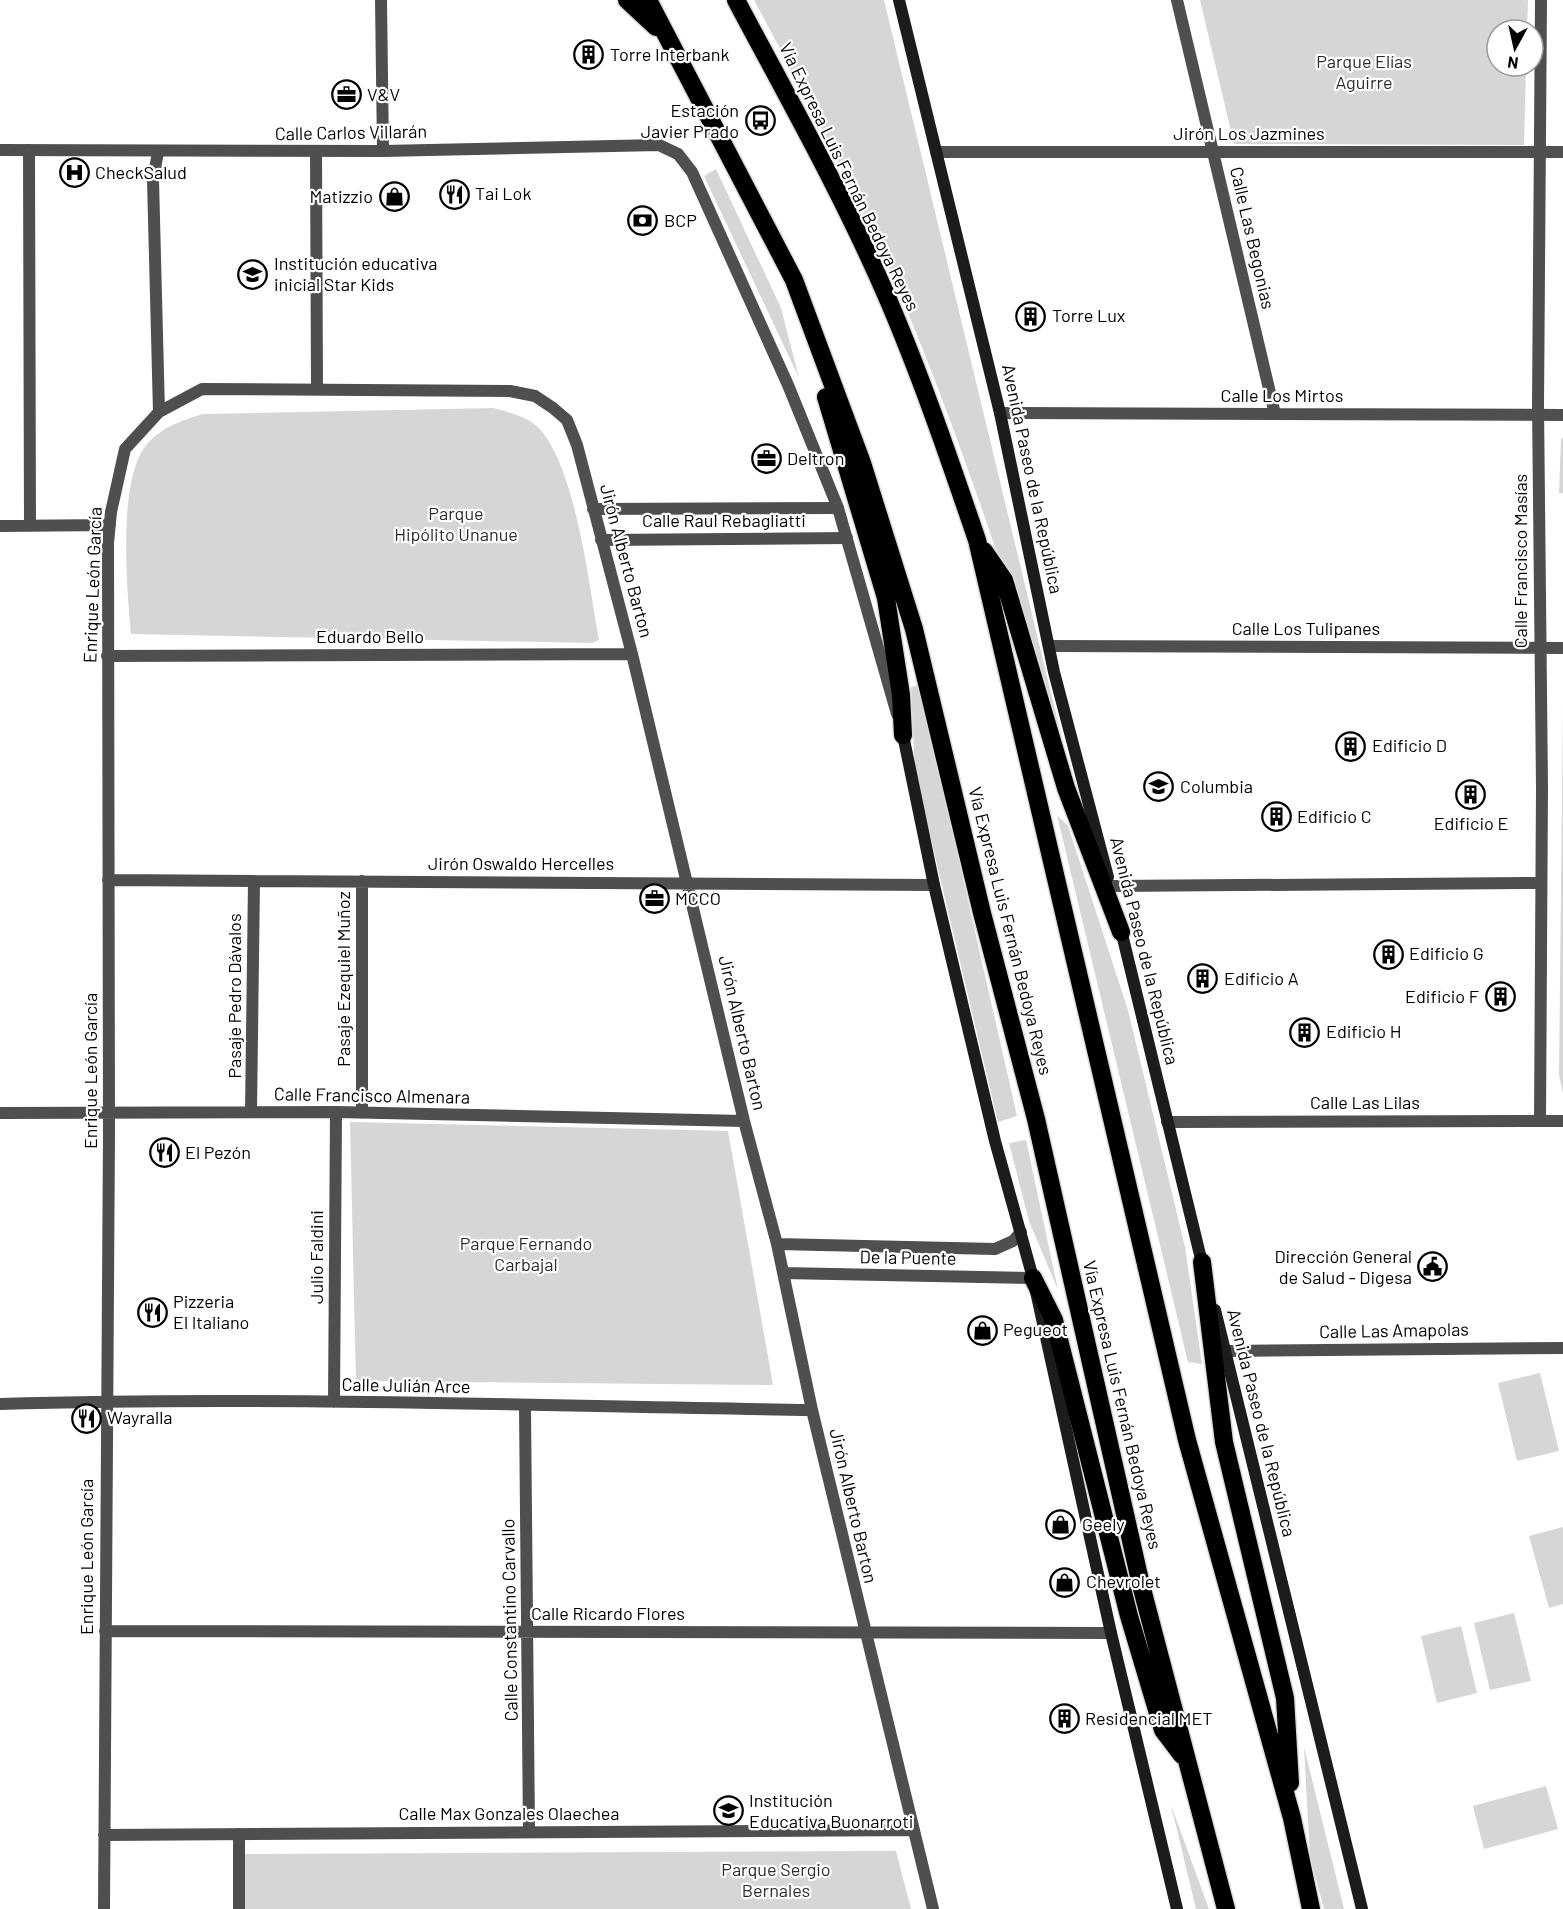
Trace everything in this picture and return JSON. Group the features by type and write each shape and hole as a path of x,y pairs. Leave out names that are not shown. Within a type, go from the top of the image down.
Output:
{"highway":[{"path":"627,0 666,38"},
{"name":"Vía Expresa Luis Fernán Bedoya Reyes","path":"648,0 794,280 862,463 914,629 980,902 1036,1119 1141,1585 1226,1909"},
{"name":"Vía Expresa Luis Fernán Bedoya Reyes","path":"736,0 818,155 887,296 938,426 977,540 1187,1440 1292,1818 1311,1909"},
{"path":"794,280 800,324 828,404 886,598 899,683 903,735"},
{"path":"977,540 1004,580 1066,788 1121,932"},
{"path":"1202,1262 1224,1442 1285,1698 1292,1818"},
{"path":"1033,1278 1054,1320 1129,1616 1163,1730 1188,1763"}],"main road":[{"name":"Avenida Paseo de la República","path":"898,0 1000,413 1049,646 1226,1351 1362,1909"},
{"path":"903,735 934,885 995,1141 1033,1278 1111,1633 1177,1909"}],"street":[{"path":"381,0 383,151"},
{"name":"Calle Las Begonias","path":"1177,0 1208,139 1275,414"},
{"name":"Calle Francisco Masías","path":"1540,1121 1538,415 1542,152 1541,0"},
{"name":"Calle Carlos Villarán","path":"0,150 315,152 660,145 678,154 692,172 788,385 838,508"},
{"path":"29,150 30,526"},
{"path":"158,152 153,180 159,412"},
{"path":"315,152 317,389"},
{"name":"Jirón Los Jazmines","path":"936,152 1563,152"},
{"name":"Enrique León García","path":"104,1909 109,1113 107,656 110,525 125,449 159,412 202,389 317,389"},
{"name":"Jirón Alberto Barton","path":"317,389 510,391 535,396 567,420 577,446 632,654 744,1121 777,1244 812,1410 864,1632 933,1909"},
{"name":"Calle Los Mirtos","path":"1000,413 1563,415"},
{"path":"838,508 903,735"},
{"name":"Calle Raul Rebagliatti","path":"593,509 838,508"},
{"path":"0,526 110,525"},
{"name":"Calle Raul Rebagliatti","path":"601,540 847,538"},
{"name":"Calle Los Tulipanes","path":"1049,646 1563,648"},
{"name":"Eduardo Bello","path":"107,656 632,654"},
{"name":"Jirón Oswaldo Hercelles","path":"108,880 934,885"},
{"name":"Pasaje Pedro Dávalos","path":"251,1112 254,881"},
{"name":"Pasaje Ezequiel Muñoz","path":"362,881 362,1113"},
{"path":"1110,886 1541,883"},
{"name":"Calle Francisco Almenara","path":"0,1113 336,1112 744,1121"},
{"name":"Julio Faldini","path":"334,1402 336,1112"},
{"name":"Calle Las Lilas","path":"1167,1122 1563,1121"},
{"name":"De la Puente","path":"777,1244 995,1249 1013,1241 1021,1232"},
{"name":"De la Puente","path":"783,1273 1033,1278"},
{"name":"Calle Las Amapolas","path":"1226,1351 1563,1348"},
{"name":"Calle Julián Arce","path":"0,1404 334,1402 525,1407 812,1410"},
{"name":"Calle Constantino Carvallo","path":"525,1407 529,1632 529,1832"},
{"name":"Calle Ricardo Flores","path":"105,1631 1111,1633"},
{"name":"Calle Max Gonzales Olaechea","path":"104,1834 914,1830"},
{"path":"239,1834 239,1909"}],"green space":[{"path":"754,0 884,0 1077,801 996,549 928,362 886,262 850,186"},
{"name":"Parque Elías Aguirre","path":"1200,0 1528,0 1527,18 1485,18 1485,78 1526,78 1524,145 1234,144"},
{"path":"716,169 781,308 799,378 704,176"},
{"name":"Parque Hipólito Unanue","path":"494,408 533,423 547,439 560,463 578,524 599,640 592,643 131,634 126,536 131,482 138,460 147,444 166,429 203,414"},
{"path":"1563,438 1563,493 1559,493 1561,439"},
{"path":"919,685 1017,1116 998,1122 915,772 911,687"},
{"path":"1563,707 1563,1093 1559,1075"},
{"path":"1057,815 1068,826 1128,1010 1185,1247 1202,1364 1188,1362"},
{"name":"Parque Fernando Carbajal","path":"350,1122 728,1131 773,1385 356,1381"},
{"path":"1026,1140 1058,1290 1029,1221 1009,1143"},
{"path":"1540,1373 1559,1451 1517,1461 1498,1383"},
{"path":"1563,1527 1563,1604 1549,1608 1529,1536"},
{"path":"1514,1613 1531,1681 1490,1690 1474,1623"},
{"path":"1461,1626 1477,1693 1437,1703 1421,1636"},
{"path":"1304,1747 1344,1909 1324,1909 1310,1857"},
{"path":"1546,1786 1558,1829 1484,1849 1473,1806"},
{"path":"1171,1805 1209,1909 1196,1909"},
{"name":"Parque Sergio Bernales","path":"896,1851 911,1909 244,1909 243,1854"}],"place":[{"name":"Torre Interbank","path":"589,55"},
{"name":"V&V","path":"346,95"},
{"name":"Estación Javier Prado","path":"760,121"},
{"name":"CheckSalud","path":"74,173"},
{"name":"Tai Lok","path":"454,194"},
{"name":"Matizzio","path":"394,197"},
{"name":"BCP","path":"643,221"},
{"name":"Institución educativa inicial Star Kids","path":"253,274"},
{"name":"Torre Lux","path":"1031,316"},
{"name":"Deltron","path":"766,459"},
{"name":"Edificio D","path":"1351,746"},
{"name":"Columbia","path":"1159,787"},
{"name":"Edificio E","path":"1471,795"},
{"name":"Edificio C","path":"1276,817"},
{"name":"MCCO","path":"654,899"},
{"name":"Edificio G","path":"1388,954"},
{"name":"Edificio A","path":"1203,979"},
{"name":"Edificio F","path":"1500,997"},
{"name":"Edificio H","path":"1305,1032"},
{"name":"El Pezón","path":"164,1153"},
{"name":"Dirección General de Salud - Digesa","path":"1433,1267"},
{"name":"Pizzeria El Italiano","path":"152,1312"},
{"name":"Pegueot","path":"982,1330"},
{"name":"Wayralla","path":"86,1418"},
{"name":"Geely","path":"1061,1525"},
{"name":"Chevrolet","path":"1065,1582"},
{"name":"Residencial MET","path":"1064,1719"},
{"name":"Institución Educativa Buonarroti","path":"728,1811"}]}
